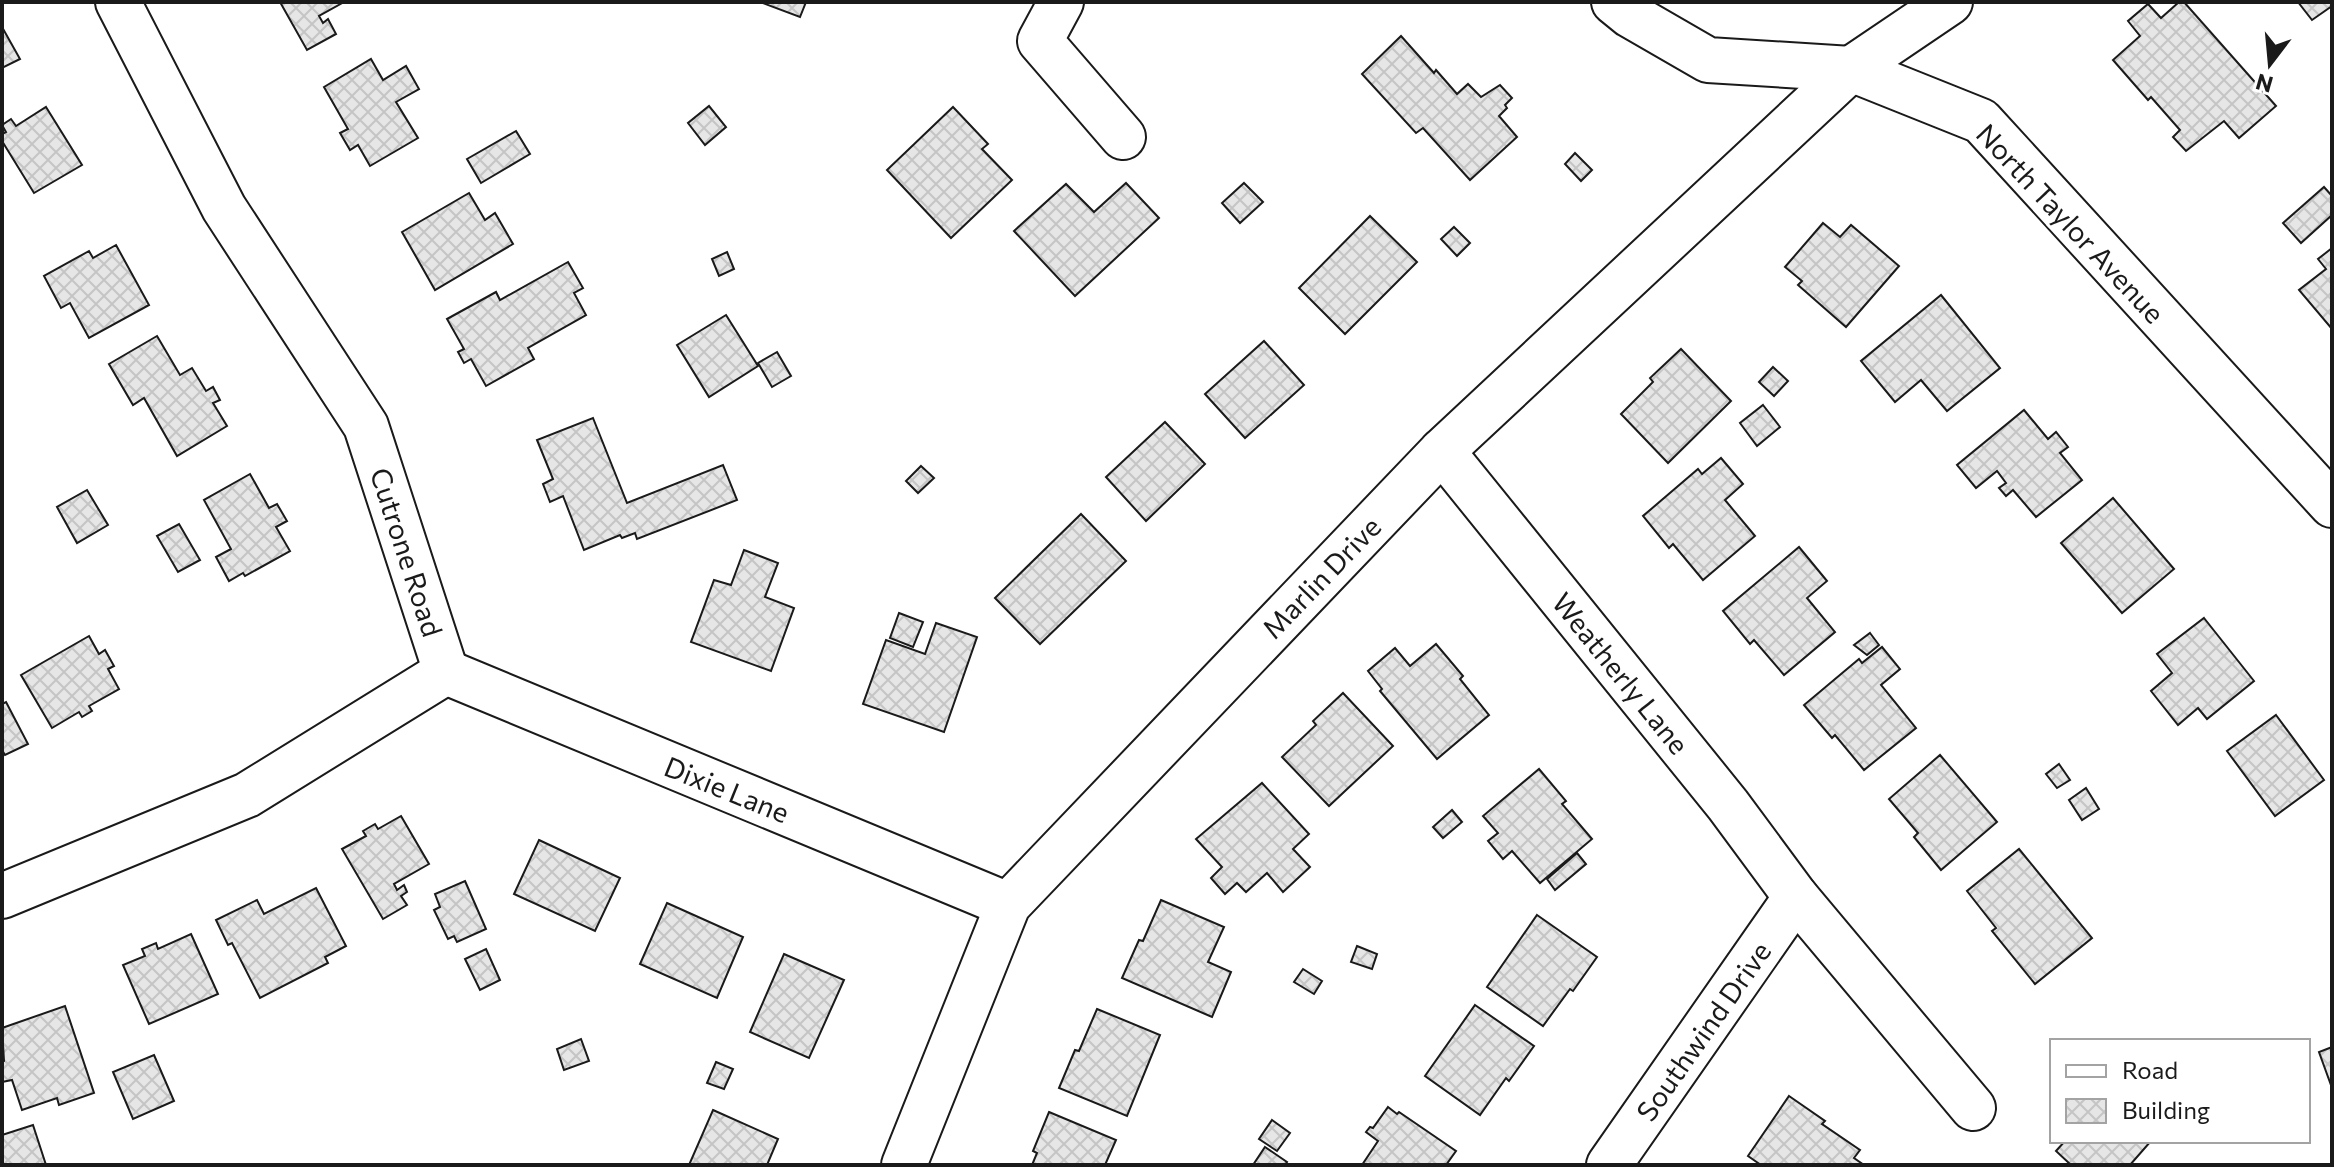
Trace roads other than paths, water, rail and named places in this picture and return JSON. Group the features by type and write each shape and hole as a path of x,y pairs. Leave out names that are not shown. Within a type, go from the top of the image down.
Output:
{"street":[{"name":"Cutrone Road","path":"2,896 247,795 446,672 366,426 224,208 118,2"},
{"path":"1061,2 1040,41 1123,137"},
{"name":"North Taylor Avenue","path":"1614,2 1630,15 1708,60 1851,69 1981,121 2332,505"},
{"name":"Marlin Drive","path":"904,1165 1008,905 1442,451 1851,69 1950,2"},
{"name":"Weatherly Lane","path":"1442,451 1728,805 1796,897 1973,1108"},
{"name":"Dixie Lane","path":"446,672 1008,905"},
{"name":"Southwind Drive","path":"1609,1165 1796,897"}]}
